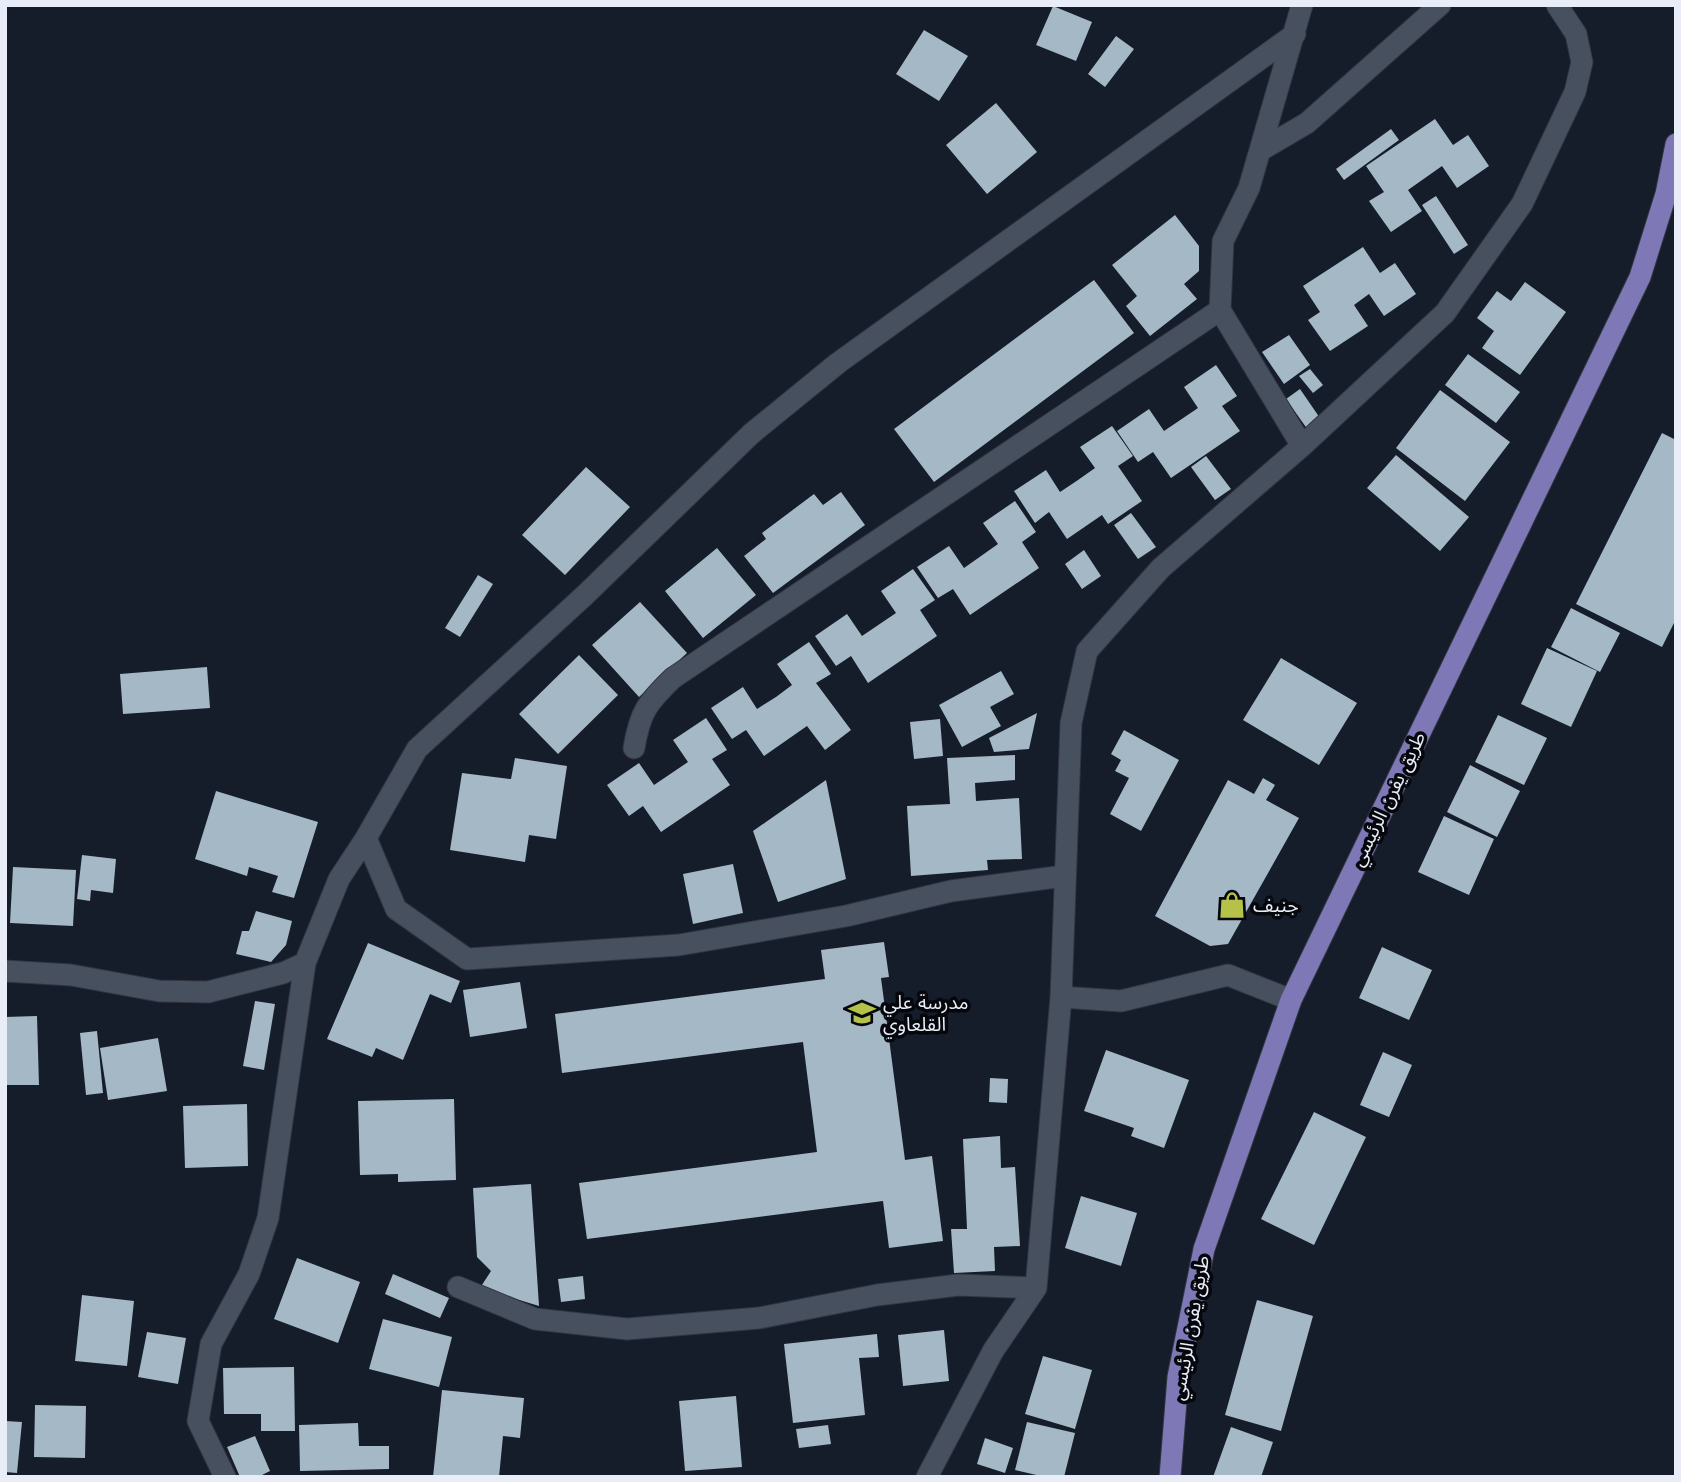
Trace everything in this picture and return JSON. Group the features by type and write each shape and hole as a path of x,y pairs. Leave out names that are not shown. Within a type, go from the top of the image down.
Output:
{"main road":[{"name":"طريق يفرن الرئيسي","path":"1170,1477 1178,1377 1204,1249 1291,1000 1640,277 1666,194 1676,144"}],"street":[{"path":"1302,5 1250,188 1223,240 1220,310 1302,446"},
{"path":"1261,150 1307,123 1440,5"},
{"path":"927,1477 993,1351 1036,1289 1061,997 1071,723 1087,651 1161,568 1302,446 1445,313 1522,204 1575,92 1582,62 1576,34 1557,5"},
{"path":"225,1477 198,1421 211,1344 249,1275 268,1218 305,963 338,879 366,838 417,748 584,596 751,433 838,363 1295,34"},
{"path":"634,748 638,722 648,702 673,678 1220,310"},
{"path":"366,838 396,909 467,960 679,945 846,916 951,891 1064,876"},
{"path":"5,971 71,975 159,991 208,992 283,974 305,963"},
{"path":"1061,997 1121,1001 1228,975 1291,1000"},
{"path":"458,1287 535,1319 627,1329 759,1318 877,1295 958,1284 1036,1289"}],"building":[{"path":"1053,6 1092,22 1076,61 1036,45"},
{"path":"924,30 968,56 939,101 896,74"},
{"path":"1116,36 1134,49 1105,87 1088,74"},
{"path":"996,103 1037,152 987,194 946,145"},
{"path":"1435,119 1453,145 1468,135 1489,166 1457,188 1442,166 1408,190 1422,211 1391,232 1369,201 1384,192 1366,166"},
{"path":"1391,129 1399,140 1344,180 1336,169"},
{"path":"1436,196 1468,245 1454,254 1422,205"},
{"path":"1175,215 1199,246 1199,271 1184,284 1197,299 1150,336 1126,306 1137,296 1112,265"},
{"path":"1363,247 1380,273 1395,263 1416,294 1384,316 1369,294 1354,305 1368,326 1330,351 1308,320 1320,312 1303,286"},
{"path":"1094,280 1134,333 934,482 894,429"},
{"path":"1525,282 1566,312 1520,375 1482,348 1494,331 1477,318 1497,291 1511,301"},
{"path":"1289,335 1310,365 1284,384 1262,352"},
{"path":"1468,354 1520,392 1496,423 1445,385"},
{"path":"1216,365 1237,396 1222,406 1240,431 1171,478 1153,452 1138,462 1117,431 1149,409 1164,431 1198,408 1184,387"},
{"path":"1310,369 1323,385 1313,393 1299,376"},
{"path":"1300,389 1322,421 1308,430 1286,399"},
{"path":"1440,390 1510,442 1465,501 1396,448"},
{"path":"1112,426 1133,456 1118,466 1142,501 1108,524 1102,515 1067,539 1049,512 1035,523 1014,491 1046,470 1060,492 1095,468 1080,447"},
{"path":"1662,433 1676,440 1676,619 1662,647 1576,604"},
{"path":"1396,455 1469,517 1440,551 1367,488"},
{"path":"1206,456 1231,489 1215,500 1191,467"},
{"path":"586,467 630,507 565,575 522,535"},
{"path":"841,492 865,525 773,593 744,556 766,539 762,533 814,494 823,505"},
{"path":"1015,501 1036,532 1022,542 1039,568 970,615 953,589 938,598 917,567 949,546 964,568 998,544 983,523"},
{"path":"1131,513 1156,547 1138,559 1114,525"},
{"path":"717,548 756,595 703,638 665,591"},
{"path":"1084,550 1101,576 1082,589 1065,564"},
{"path":"913,569 935,600 920,610 937,636 868,683 851,656 836,666 815,636 847,614 862,636 896,613 881,591"},
{"path":"478,575 493,584 460,637 445,628"},
{"path":"640,602 687,653 639,697 592,645"},
{"path":"1571,608 1620,633 1600,672 1551,647"},
{"path":"809,642 831,674 816,683 851,730 825,750 807,726 764,756 746,730 732,739 711,708 743,687 757,709 776,697 792,685 777,664"},
{"path":"1547,648 1597,671 1571,727 1521,704"},
{"path":"579,655 618,695 558,754 519,714"},
{"path":"1281,658 1357,703 1319,765 1243,720"},
{"path":"207,667 210,708 123,714 120,674"},
{"path":"1001,671 1014,694 990,707 1001,726 962,747 939,705"},
{"path":"1037,713 1029,749 994,752 989,738"},
{"path":"1498,715 1547,738 1524,785 1475,762"},
{"path":"706,718 727,750 712,759 730,785 661,832 643,806 629,816 607,785 639,763 654,785 688,762 673,740"},
{"path":"940,719 943,756 914,759 910,722"},
{"path":"1124,730 1179,760 1141,831 1110,814 1129,778 1115,771 1121,760 1111,754"},
{"path":"1015,755 1015,780 975,783 976,801 1019,798 1022,859 987,860 988,870 911,876 907,806 950,804 947,758"},
{"path":"515,758 567,766 556,839 529,835 525,862 450,850 462,773 511,779"},
{"path":"1470,765 1520,791 1497,837 1447,812"},
{"path":"1263,778 1275,785 1266,800 1299,818 1228,944 1210,946 1155,916 1228,780 1254,794"},
{"path":"826,780 846,879 778,902 753,831"},
{"path":"216,791 318,822 294,898 272,892 278,876 249,867 247,876 195,859"},
{"path":"1444,816 1494,839 1469,895 1418,872"},
{"path":"82,855 116,859 113,893 91,890 90,901 77,899"},
{"path":"733,864 743,913 693,924 683,874"},
{"path":"13,867 76,870 73,926 10,923"},
{"path":"256,911 292,921 286,945 271,962 236,954 242,931 249,931"},
{"path":"884,942 889,977 881,978 905,1160 932,1156 943,1241 889,1248 883,1201 587,1239 579,1183 817,1152 803,1042 562,1073 555,1014 825,979 821,950"},
{"path":"368,943 460,981 451,1003 430,994 403,1060 376,1048 372,1057 327,1039"},
{"path":"1382,947 1432,970 1409,1020 1359,998"},
{"path":"520,982 527,1028 470,1037 463,990"},
{"path":"255,1001 275,1004 264,1070 243,1066"},
{"path":"37,1016 39,1085 5,1085 5,1017"},
{"path":"97,1031 103,1093 86,1095 80,1033"},
{"path":"158,1038 167,1091 108,1100 100,1048"},
{"path":"1106,1050 1189,1080 1164,1148 1131,1136 1134,1128 1084,1111"},
{"path":"1383,1052 1412,1065 1389,1117 1360,1105"},
{"path":"990,1078 1008,1079 1007,1103 989,1102"},
{"path":"454,1099 456,1180 398,1182 398,1174 360,1175 358,1101"},
{"path":"247,1104 248,1166 185,1168 183,1106"},
{"path":"1314,1112 1366,1137 1314,1245 1261,1219"},
{"path":"1000,1136 1001,1168 1015,1167 1020,1246 994,1247 995,1271 954,1273 951,1229 967,1229 963,1139"},
{"path":"531,1184 539,1306 480,1288 491,1271 477,1257 473,1188"},
{"path":"1081,1196 1137,1213 1121,1266 1065,1248"},
{"path":"297,1258 360,1282 338,1343 274,1319"},
{"path":"393,1274 449,1298 440,1318 385,1294"},
{"path":"583,1276 585,1299 561,1302 558,1279"},
{"path":"82,1295 134,1301 127,1366 75,1361"},
{"path":"1257,1300 1313,1316 1281,1431 1225,1415"},
{"path":"383,1319 452,1337 439,1387 369,1369"},
{"path":"944,1330 949,1381 903,1386 898,1335"},
{"path":"147,1332 186,1338 178,1384 138,1377"},
{"path":"877,1334 879,1357 859,1358 865,1415 793,1423 784,1344"},
{"path":"1043,1356 1092,1370 1075,1429 1025,1414"},
{"path":"294,1367 295,1431 261,1431 261,1414 224,1414 223,1368"},
{"path":"442,1390 524,1398 520,1438 503,1436 499,1477 433,1477"},
{"path":"736,1396 742,1467 685,1471 679,1401"},
{"path":"35,1405 86,1406 85,1458 34,1457"},
{"path":"5,1421 22,1422 17,1473 5,1472"},
{"path":"1027,1422 1075,1433 1064,1477 1045,1477 1015,1470"},
{"path":"358,1423 359,1446 389,1446 389,1469 300,1471 299,1425"},
{"path":"828,1425 831,1444 799,1448 796,1429"},
{"path":"1231,1427 1273,1442 1261,1477 1213,1477"},
{"path":"255,1436 270,1471 258,1477 240,1477 227,1447"},
{"path":"985,1438 1013,1448 1005,1473 977,1464"}],"place":[{"name":"جنيف","path":"1232,905"},
{"name":"مدرسة علي القلعاوي","path":"862,1013"}]}
